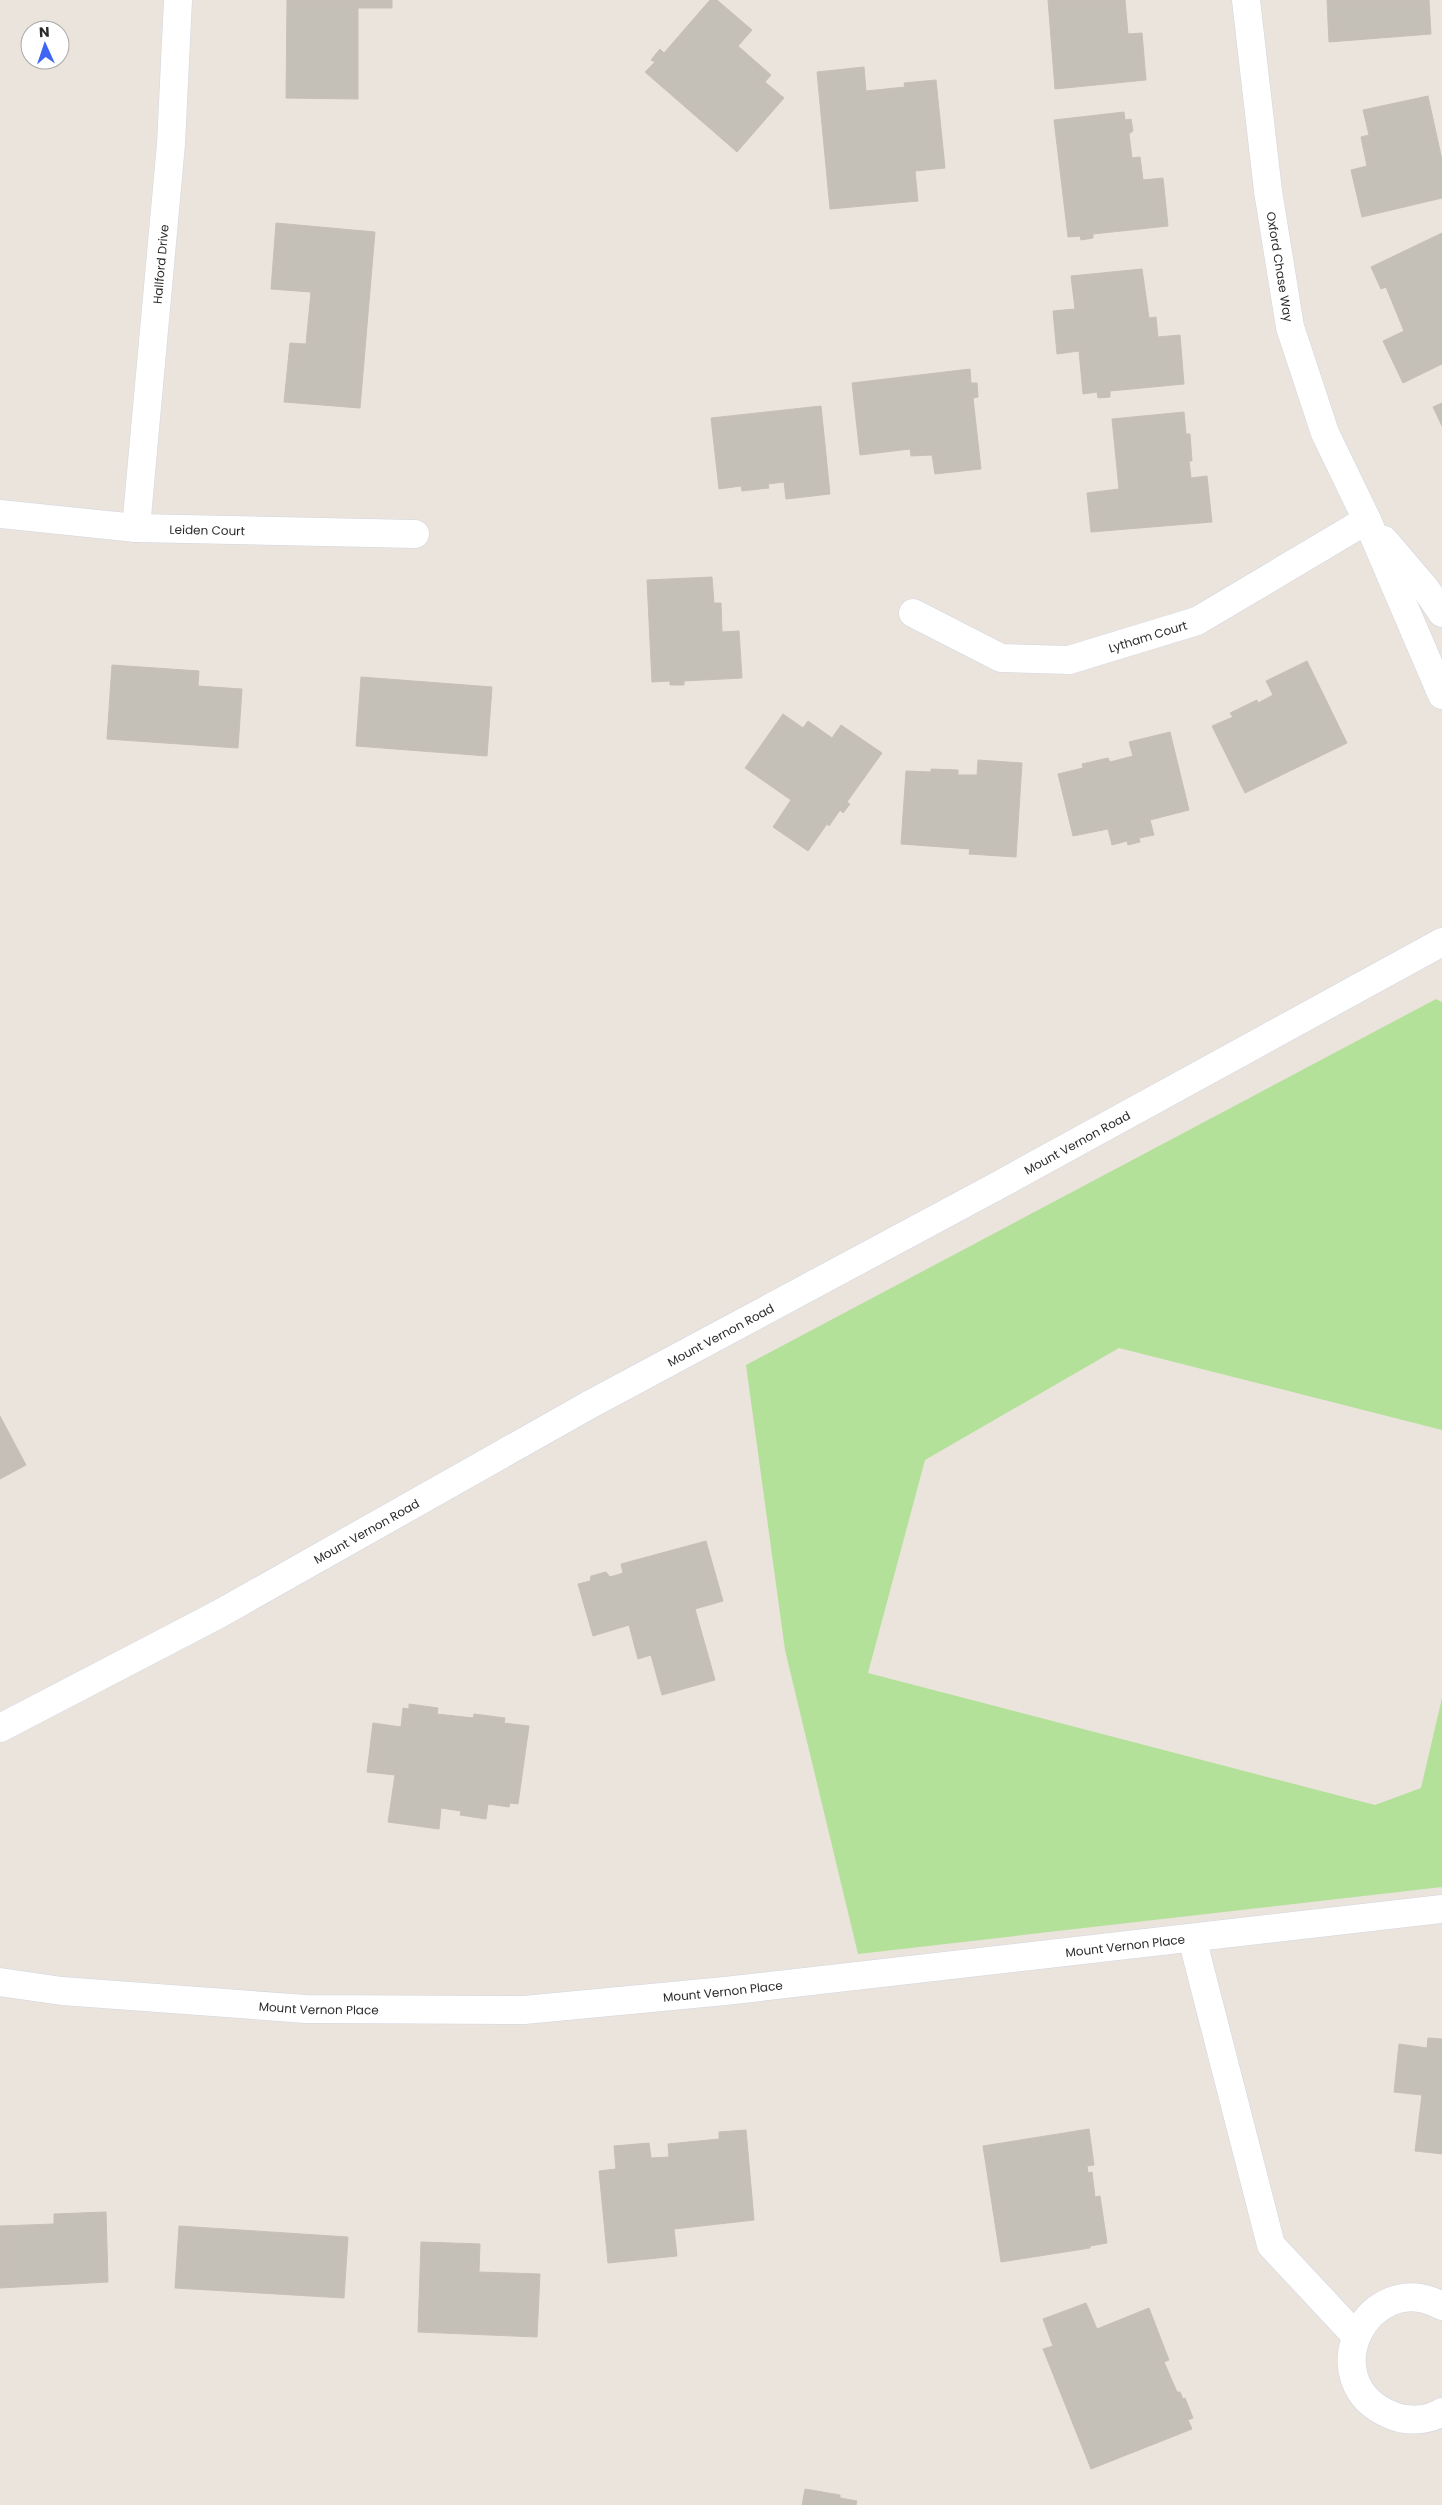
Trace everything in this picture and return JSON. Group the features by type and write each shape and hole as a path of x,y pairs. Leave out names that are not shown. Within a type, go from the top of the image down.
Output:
{"street":[{"name":"Hallford Drive","path":"136,528 171,144 178,0"},
{"name":"Oxford Chase Way","path":"1246,0 1268,191 1290,327 1325,433 1367,520 1442,695"},
{"name":"Leiden Court","path":"0,514 136,528 415,534"},
{"name":"Oxford Chase Way","path":"1367,520 1425,588 1442,613"},
{"name":"Lytham Court","path":"913,613 1001,658 1069,660 1198,621 1367,520"},
{"name":"Mount Vernon Road","path":"0,1728 219,1614 589,1405 1006,1181 1442,942"},
{"name":"Mount Vernon Place","path":"0,1982 62,1991 306,2009 524,2010 725,1991 1442,1909"},
{"path":"1192,1938 1271,2245 1355,2335"},
{"path":"1442,2306 1432,2300 1414,2298 1396,2299 1379,2307 1365,2320 1355,2335 1351,2356 1353,2377 1363,2396 1378,2410 1398,2418 1419,2420 1442,2412"}],"green space":[{"path":"1436,999 1442,1002 1442,1430 1119,1348 925,1460 868,1673 1375,1805 1421,1788 1442,1698 1442,1887 858,1954 785,1650 746,1365"}],"building":[{"path":"287,0 392,0 392,8 358,8 358,99 286,98"},
{"path":"710,0 717,0 752,30 738,46 771,75 765,82 784,98 737,152 645,72 655,62 651,60 660,49 664,53"},
{"path":"1048,0 1125,0 1128,34 1142,33 1146,80 1055,89"},
{"path":"1327,0 1429,0 1431,34 1329,42"},
{"path":"864,67 866,91 905,87 904,83 936,80 945,168 915,171 918,201 830,209 817,72"},
{"path":"1428,96 1442,160 1442,198 1362,217 1351,170 1367,166 1361,137 1369,135 1363,110"},
{"path":"1124,112 1125,120 1131,119 1133,131 1129,134 1132,158 1140,157 1143,180 1163,178 1168,226 1093,234 1093,238 1081,240 1080,236 1068,237 1054,120"},
{"path":"276,223 375,232 360,408 284,402 290,343 306,344 311,292 271,289"},
{"path":"1442,233 1442,364 1403,383 1383,341 1404,331 1386,287 1381,289 1371,267"},
{"path":"1142,269 1149,318 1156,317 1158,337 1180,335 1184,384 1110,391 1110,397 1098,398 1097,392 1083,394 1079,351 1057,354 1053,311 1075,309 1071,276"},
{"path":"970,369 971,383 977,383 978,397 973,398 981,469 935,474 932,455 911,456 910,449 860,455 852,383"},
{"path":"1442,403 1442,426 1433,407"},
{"path":"821,406 830,494 786,499 784,482 768,484 769,488 742,491 741,486 719,489 711,418"},
{"path":"1184,412 1186,434 1190,434 1192,461 1189,461 1191,478 1207,476 1212,522 1091,532 1087,493 1119,489 1112,419"},
{"path":"712,577 714,603 721,603 722,632 739,631 742,678 684,681 684,685 670,685 670,681 652,682 647,580"},
{"path":"1307,661 1347,743 1245,793 1212,726 1233,717 1230,713 1257,700 1258,703 1273,695 1266,681"},
{"path":"112,665 199,671 198,686 242,689 238,748 107,739"},
{"path":"361,677 492,687 487,756 356,746"},
{"path":"783,714 803,728 808,721 832,738 841,725 882,753 847,802 850,804 843,813 840,810 829,826 827,824 808,851 773,827 791,800 745,768"},
{"path":"1170,732 1189,810 1150,820 1154,835 1139,838 1140,842 1128,845 1127,841 1112,845 1108,829 1073,836 1058,774 1083,768 1082,764 1108,758 1110,762 1133,756 1129,742"},
{"path":"978,760 1022,763 1016,857 969,854 970,849 901,844 906,771 931,772 931,769 958,770 958,775 977,775"},
{"path":"0,1416 26,1465 0,1479"},
{"path":"706,1541 723,1601 695,1609 715,1680 662,1695 651,1655 638,1659 629,1625 593,1636 578,1584 590,1581 591,1576 606,1572 610,1577 623,1573 621,1564"},
{"path":"409,1704 438,1708 437,1714 473,1718 474,1714 505,1718 504,1723 529,1726 518,1804 510,1803 509,1807 488,1804 486,1819 460,1815 461,1811 441,1808 439,1829 388,1822 395,1775 367,1772 373,1723 401,1727 403,1708 409,1709"},
{"path":"1428,2038 1442,2039 1442,2154 1415,2151 1422,2095 1394,2092 1399,2044 1427,2048"},
{"path":"1089,2129 1094,2165 1087,2166 1088,2173 1092,2172 1095,2197 1100,2196 1107,2243 1090,2246 1090,2248 1001,2262 983,2146"},
{"path":"746,2130 754,2220 674,2229 677,2256 608,2263 599,2171 616,2169 614,2146 649,2143 651,2158 669,2157 668,2144 719,2139 719,2132"},
{"path":"106,2212 108,2282 0,2288 0,2226 54,2224 54,2214"},
{"path":"179,2226 348,2237 344,2298 175,2288"},
{"path":"421,2242 480,2244 479,2272 540,2274 537,2337 418,2332"},
{"path":"1086,2303 1097,2329 1149,2308 1169,2360 1164,2362 1177,2392 1180,2392 1183,2399 1185,2398 1193,2418 1188,2420 1192,2429 1091,2469 1043,2349 1053,2346 1043,2319"},
{"path":"805,2489 840,2495 840,2498 857,2501 856,2505 802,2505"}]}
